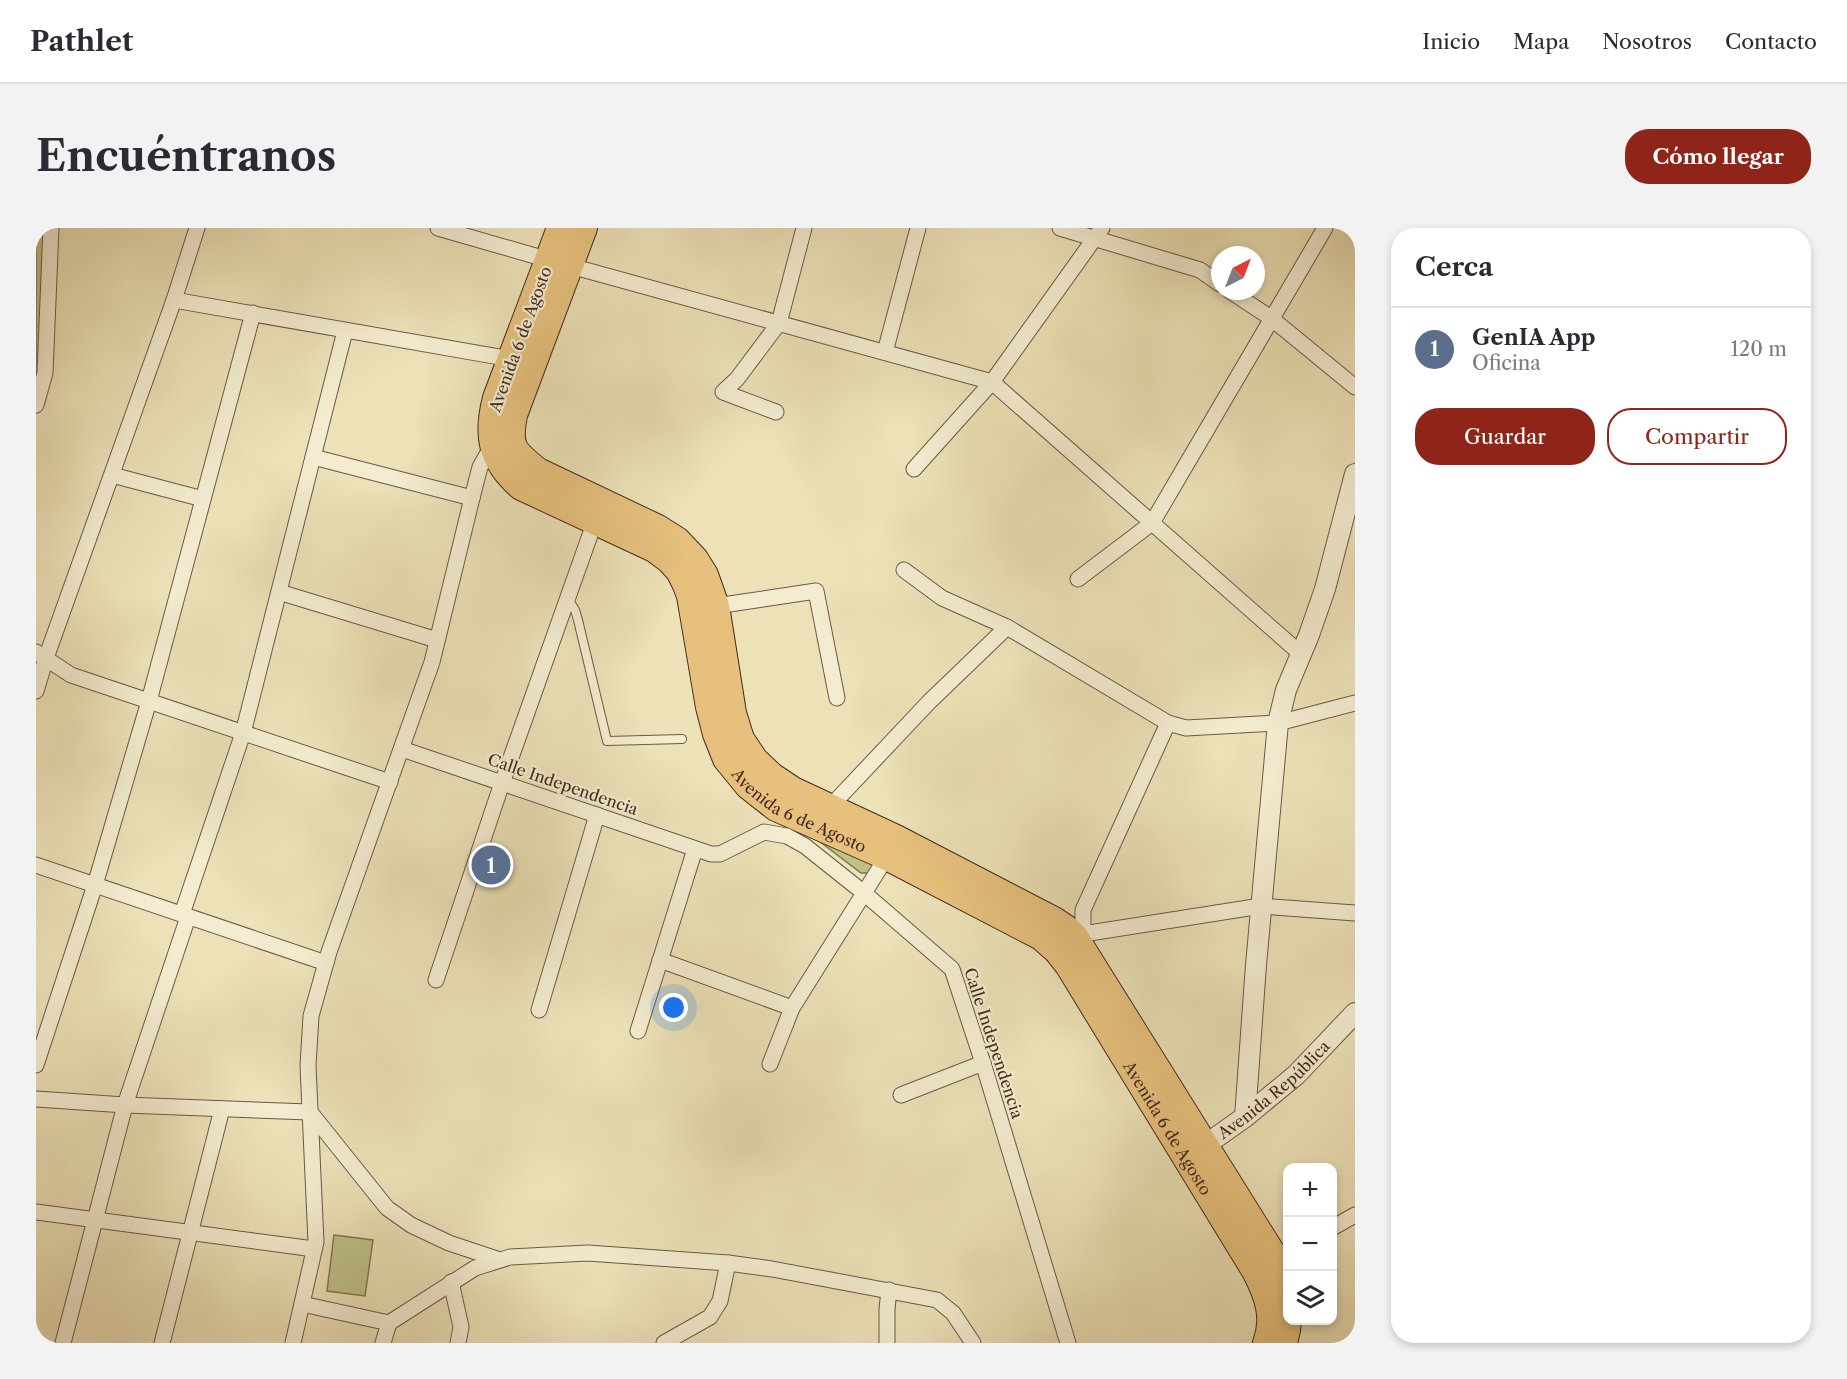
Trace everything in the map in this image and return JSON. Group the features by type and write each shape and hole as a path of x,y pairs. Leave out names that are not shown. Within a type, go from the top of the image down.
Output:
{"highway":[{"name":"Avenida 6 de Agosto","path":"560,228 560,263 505,408 490,432 498,462 508,476 521,487 654,549 669,560 687,565 705,575 716,606 726,759 748,786 776,808 892,847 1054,920 1066,928 1196,1152 1273,1261 1283,1279"},
{"name":"Avenida 6 de Agosto","path":"584,228 560,263 511,359 505,408 511,441 518,453 538,471 658,528 677,540 687,565 709,707 725,726 741,739 755,760 772,776 793,790 830,807 892,847"},
{"path":"492,446 518,453"},
{"name":"Avenida 6 de Agosto","path":"1266,1343 1269,1335 1270,1315 1267,1294 1273,1261"},
{"path":"1284,1343 1288,1325"}],"street":[{"path":"36,405 45,373 51,228"},
{"path":"36,691 41,655 112,475 197,228"},
{"path":"438,228 992,382 1301,654"},
{"path":"776,412 723,392 736,379 779,323 804,228"},
{"path":"885,352 918,228"},
{"path":"1060,228 1099,233 1200,270 1211,278"},
{"path":"1078,579 1152,523 1325,228"},
{"path":"914,469 992,382 1099,233"},
{"path":"174,300 511,359"},
{"path":"1244,300 1271,318 1355,387"},
{"path":"36,1065 95,885 149,701 253,314"},
{"path":"63,1343 124,1105 243,733 345,331"},
{"path":"293,1343 316,1242 308,1066 311,1016 326,963 432,662 480,467 492,446"},
{"path":"313,457 472,498"},
{"path":"1245,1117 1278,723 1286,690 1325,589 1355,474"},
{"path":"112,475 203,499"},
{"path":"436,980 502,783 595,521"},
{"path":"904,570 942,598 1007,627 1168,723 1186,728 1278,723 1355,704"},
{"path":"716,606 816,591 837,698"},
{"path":"279,592 438,640"},
{"path":"830,807 928,702 1007,627"},
{"path":"41,655 71,675 390,782"},
{"path":"1072,941 1083,910 1168,723"},
{"name":"Calle Independencia","path":"402,748 711,854 720,854 764,832 787,836 805,846 864,893 952,969 1068,1343"},
{"path":"539,1010 597,815"},
{"path":"770,1064 792,1008 892,847"},
{"path":"638,1031 695,849"},
{"path":"36,865 326,963"},
{"path":"1072,941 1261,906 1355,913"},
{"path":"660,960 792,1008"},
{"name":"Avenida República","path":"1196,1152 1245,1117 1296,1075 1355,1013"},
{"path":"901,1095 983,1063"},
{"path":"36,1100 310,1112 387,1208 411,1225 449,1243 500,1260"},
{"path":"162,1343 222,1109"},
{"path":"36,1212 314,1249"},
{"path":"1337,1225 1355,1215"},
{"path":"383,1343 389,1323 475,1268 510,1257 588,1253 728,1263 937,1300 953,1313 973,1343"},
{"path":"664,1343 710,1317 720,1301 728,1263"},
{"path":"452,1282 461,1328 458,1343"},
{"path":"886,1343 889,1290"},
{"path":"302,1304 389,1323"}],"lane":[{"path":"568,598 575,610 607,741 682,739"}],"green space":[{"path":"36,228 51,228 36,405"},
{"path":"811,835 873,863 872,869 867,873 861,873"},
{"path":"334,1235 373,1240 365,1296 327,1291"}],"place":[{"name":"GenIA App","path":"491,865"}]}
